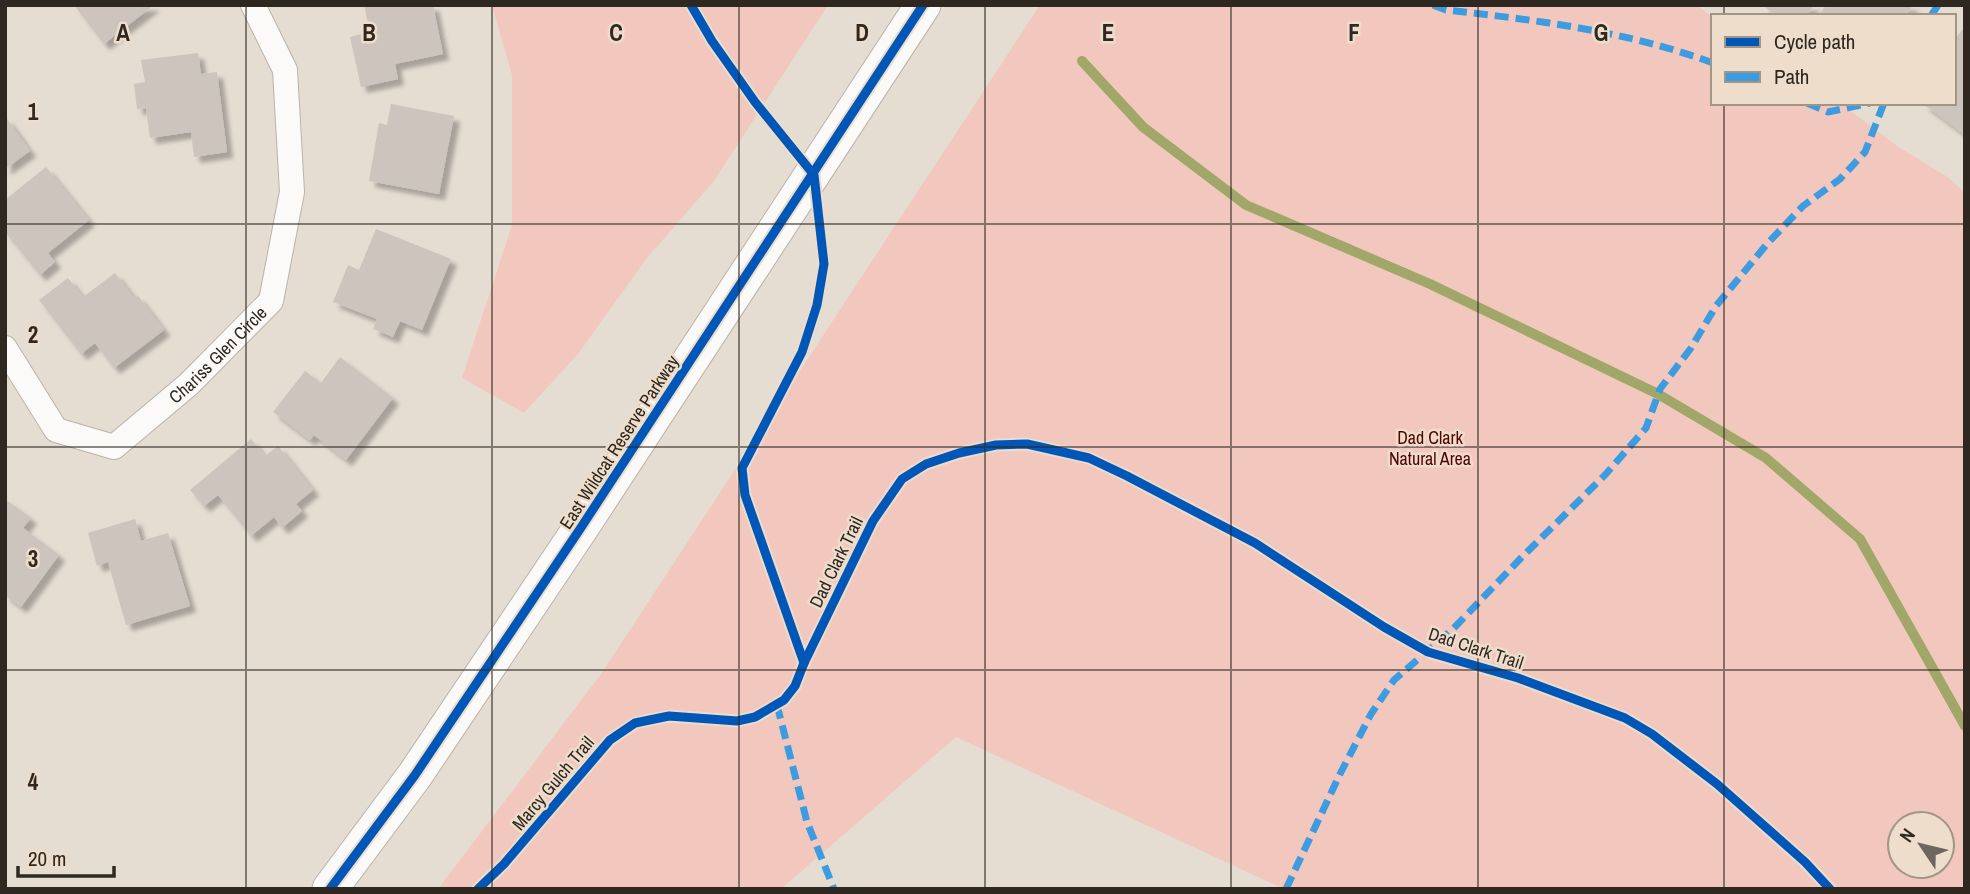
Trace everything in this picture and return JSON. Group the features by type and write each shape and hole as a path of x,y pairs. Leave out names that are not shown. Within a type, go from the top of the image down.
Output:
{"main road":[{"name":"East Wildcat Reserve Parkway","path":"330,889 415,775 596,506 923,5"}],"street":[{"name":"Chariss Glen Circle","path":"5,348 56,430 114,447 190,384 271,301 292,192 290,151 285,70 253,5"}],"green space":[{"path":"492,5 828,5 714,181 647,258 578,354 524,413 462,378 512,225 512,75"},
{"name":"Dad Clark Natural Area","path":"1040,5 1696,5 1711,16 1711,105 1843,105 1897,146 1949,178 1965,193 1965,889 1284,889 956,737 781,889 438,889 601,674"}],"building":[{"path":"74,5 154,5 104,44"},
{"path":"364,5 433,5 443,54 395,64 398,79 361,87 350,37 370,32"},
{"path":"1762,5 1814,5 1807,14 1774,14"},
{"path":"1826,5 1913,5 1906,14 1819,14"},
{"path":"1965,26 1965,135 1925,105 1956,105 1956,37"},
{"path":"198,53 201,74 217,72 227,152 194,157 191,132 150,138 146,108 137,109 134,84 145,82 141,60"},
{"path":"391,104 454,116 439,194 369,181 379,123 387,125"},
{"path":"5,116 30,151 5,169"},
{"path":"46,167 89,220 48,253 55,262 40,275 5,232 5,200"},
{"path":"376,229 451,259 422,330 400,321 393,337 373,329 377,319 333,302 348,265 359,270"},
{"path":"115,273 134,298 138,296 164,330 114,368 95,343 81,354 39,300 68,278 83,297"},
{"path":"340,357 393,398 346,460 314,435 310,440 273,412 305,371 321,383"},
{"path":"251,439 265,456 278,446 313,490 296,504 302,511 282,528 274,517 251,536 218,495 204,506 190,490"},
{"path":"5,499 31,518 23,528 59,555 21,607 5,595"},
{"path":"135,519 141,541 168,533 190,606 126,625 108,562 97,566 88,533"}],"waterway":[{"path":"1082,61 1143,127 1246,205 1430,284 1658,394 1766,458 1860,539 1965,726"}],"marked path":[{"path":"1433,5 1446,10 1614,35 1711,62"},
{"path":"1932,14 1938,5"},
{"path":"1812,105 1828,112 1861,105"},
{"path":"1286,889 1371,714 1394,680 1453,629 1605,475 1646,428 1660,389 1691,348 1716,306 1767,244 1803,206 1840,179 1865,152 1883,105"},
{"path":"777,705 807,822 834,889"}],"cycle path":[{"name":"Dad Clark Trail","path":"691,5 712,41 755,102 814,175 824,264 817,305 802,352 742,468 745,495 804,663 873,521 902,479 926,464 959,453 996,445 1027,444 1089,458 1127,476 1255,543 1384,627 1428,652 1518,678 1625,718 1652,734 1717,784 1805,862 1830,889"},
{"path":"330,889 415,775 580,529 923,5"},
{"name":"Marcy Gulch Trail","path":"478,889 504,864 610,740 635,723 669,716 737,721 755,717 784,700 795,686 804,663"}]}
